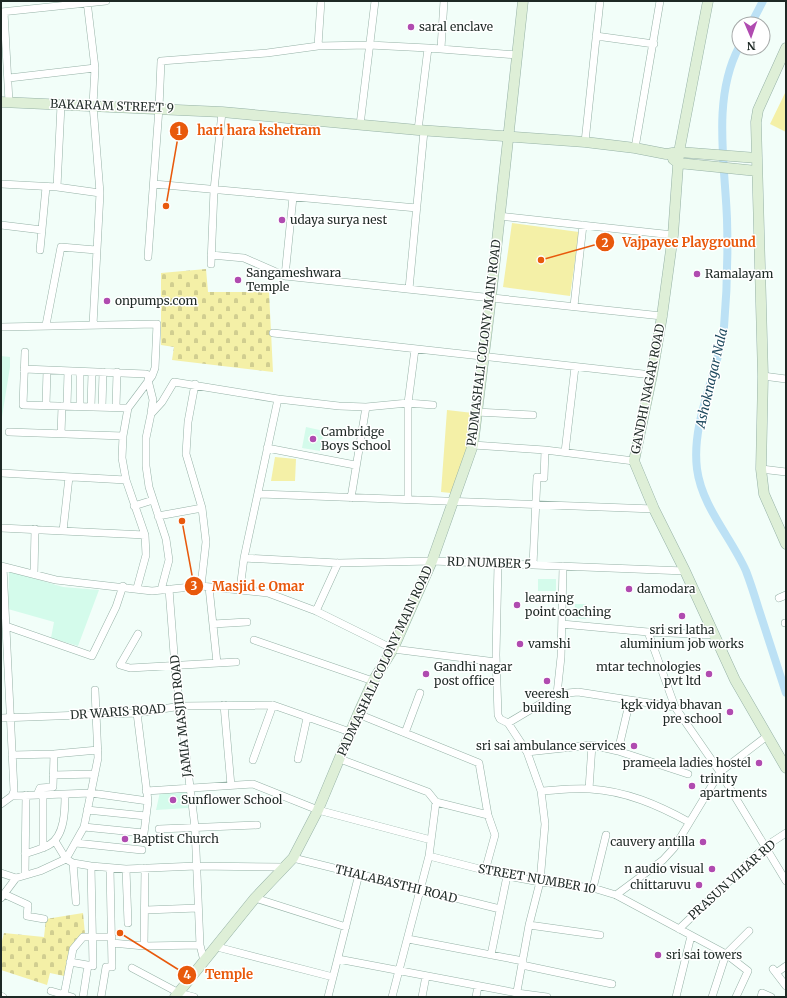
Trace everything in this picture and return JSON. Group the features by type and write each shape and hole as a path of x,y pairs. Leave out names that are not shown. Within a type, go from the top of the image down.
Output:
{"street":[{"path":"5,102 9,78 3,12 106,1"},
{"path":"318,46 321,1"},
{"path":"360,125 375,1"},
{"path":"441,48 444,1"},
{"name":"PADMASHALI COLONY MAIN ROAD","path":"177,995 255,898 293,858 318,810 373,681 393,649 432,561 473,446 491,297 523,1"},
{"path":"585,142 600,1"},
{"path":"635,148 654,44 660,1"},
{"name":"GANDHI NAGAR ROAD","path":"708,1 682,152 682,164 662,316 652,375 634,461 654,509 685,571 735,680 766,736 786,768"},
{"path":"87,2 95,68 93,105 100,193 93,325"},
{"path":"596,36 654,44"},
{"path":"148,257 161,61 267,53 318,46 369,45 441,48 517,55"},
{"path":"410,289 428,48"},
{"path":"786,48 758,110 752,158 763,376 761,469 764,494 786,544"},
{"path":"9,78 95,68"},
{"name":"BAKARAM STREET 9","path":"5,102 222,112 360,125 585,142 635,148 666,154"},
{"path":"56,188 61,105"},
{"path":"211,264 214,190 222,112"},
{"path":"666,154 682,152 752,158"},
{"path":"666,154 682,164 752,171"},
{"path":"1,184 100,193"},
{"path":"154,184 417,208"},
{"path":"40,250 46,187"},
{"path":"285,276 293,197"},
{"path":"499,216 673,235"},
{"path":"574,306 583,225"},
{"path":"1,226 42,230"},
{"path":"46,325 60,247 96,250"},
{"path":"211,255 244,258 285,276 662,316"},
{"path":"1,327 157,324 154,368 150,378 128,408 123,436 122,458 126,480 145,535 146,555 137,588"},
{"path":"273,333 652,375"},
{"path":"408,500 408,403 415,349"},
{"path":"25,352 23,405 128,408"},
{"path":"565,452 575,367"},
{"path":"24,369 146,374 150,378"},
{"path":"46,406 47,370"},
{"path":"61,434 68,371"},
{"path":"80,372 80,406"},
{"path":"91,406 92,372"},
{"path":"102,407 103,372"},
{"path":"116,407 117,372"},
{"path":"763,376 786,379"},
{"name":"JAMIA MASJID ROAD","path":"150,378 153,400 146,438 146,466 152,500 166,539 169,560 165,589 181,706 189,789 195,827 200,945 204,961"},
{"path":"151,414 162,402 174,382 195,384 278,399 339,406 366,407 408,403 433,405"},
{"path":"195,384 188,422 186,454 202,508 206,542 200,586"},
{"path":"240,589 244,558 260,494 267,448 278,399"},
{"path":"351,498 355,465 366,407"},
{"path":"476,412 533,415"},
{"path":"9,432 123,436"},
{"path":"473,446 545,450 634,461"},
{"path":"267,448 355,465"},
{"path":"533,565 537,477 544,478 545,450"},
{"path":"761,469 786,472"},
{"path":"1,473 126,480"},
{"path":"63,531 69,477"},
{"path":"260,494 408,500 454,500 654,509"},
{"path":"134,506 152,500"},
{"path":"158,516 202,508"},
{"path":"1,528 145,535"},
{"path":"34,574 35,529"},
{"name":"RD NUMBER 5","path":"244,558 338,563 432,561 685,571"},
{"path":"316,611 338,563"},
{"path":"498,564 496,662 498,715 500,719 508,723 526,752 540,791 545,824 540,882 529,925 517,995"},
{"path":"12,796 14,791 6,626 3,617 2,566 56,580 123,586 152,591 200,586 268,593 316,611 393,649 496,662"},
{"path":"556,694 562,624 563,566"},
{"path":"6,626 92,656 116,607 123,586"},
{"path":"209,587 217,663"},
{"path":"212,624 247,622"},
{"path":"562,624 648,632 715,635"},
{"path":"648,632 675,707 720,772 786,881"},
{"path":"138,634 120,665 130,668 175,667 236,662"},
{"path":"254,640 373,681"},
{"path":"76,902 70,861 84,826 98,758 95,714 96,690"},
{"path":"508,723 556,694 578,692 675,707"},
{"path":"405,733 420,693"},
{"path":"618,751 630,700"},
{"path":"224,705 230,786"},
{"path":"253,760 273,705"},
{"name":"DR WARIS ROAD","path":"1,718 137,713 181,706 273,705 350,732"},
{"path":"84,826 144,833 148,801 137,713"},
{"path":"358,714 478,763 488,815 495,835 485,871"},
{"path":"298,759 307,718"},
{"path":"616,895 663,860 674,848 720,772 766,736"},
{"path":"526,752 592,746 618,751 688,774"},
{"path":"590,788 592,746"},
{"path":"12,756 98,750"},
{"path":"42,848 40,788 53,787 54,754"},
{"path":"340,758 428,792 436,802 488,815"},
{"path":"53,775 95,774"},
{"path":"146,791 252,784 318,810 430,840"},
{"path":"540,791 590,788 617,793 647,801 689,822"},
{"path":"1,804 12,796 91,793 148,801"},
{"path":"25,854 42,848 55,841 66,815 66,794"},
{"path":"25,874 26,795"},
{"path":"392,997 408,939 419,889 429,856 436,802"},
{"path":"87,810 146,816"},
{"path":"159,829 257,825"},
{"name":"PRASUN VIHAR RD","path":"679,929 766,846 786,834"},
{"path":"593,888 606,835"},
{"path":"55,841 70,861"},
{"path":"76,843 142,850"},
{"name":"STREET NUMBER 10","path":"429,856 507,876 540,882 593,888 616,895 726,954 748,971 736,997"},
{"name":"THALABASTHI ROAD","path":"293,858 500,909"},
{"path":"44,919 27,916 28,905 3,896 16,878 70,861 91,866 126,869 196,866 284,867"},
{"path":"70,962 93,966 94,938 91,866"},
{"path":"101,997 106,967 112,967 110,868"},
{"path":"144,946 146,910 145,868"},
{"path":"126,869 128,923"},
{"path":"1,873 16,878"},
{"path":"328,997 359,874"},
{"path":"491,956 507,876"},
{"path":"255,898 346,927"},
{"path":"146,910 198,908"},
{"path":"529,925 600,935"},
{"path":"712,997 726,954 749,932"},
{"path":"676,997 691,936"},
{"path":"64,995 73,949 83,937 112,940 144,946 200,945"},
{"path":"408,939 491,956 612,984"},
{"path":"217,947 333,977"},
{"path":"338,959 399,970 517,995 547,997"},
{"path":"82,997 88,965"},
{"path":"786,966 774,971 786,986"},
{"path":"132,968 177,995 194,997"},
{"path":"422,997 426,976"},
{"path":"476,997 478,986"},
{"path":"51,991 72,997"},
{"path":"761,997 762,993 772,997"}],"shaded area":[{"path":"1,356 10,357 10,367 1,423"},
{"name":"Cambridge Boys School","path":"306,427 324,431 320,451 302,448"},
{"path":"9,571 63,587 99,590 78,646 51,638 54,622 8,609"},
{"path":"538,579 556,579 556,591 538,591"},
{"path":"575,604 586,604 586,619 574,618"},
{"name":"Sunflower School","path":"186,790 188,808 156,810 160,792"}],"green space":[{"path":"786,91 786,132 770,124"},
{"path":"512,223 579,232 570,296 503,287"},
{"path":"206,269 208,292 269,292 273,372 172,360 174,347 161,345 161,273"},
{"path":"447,410 473,413 470,447 451,493 441,492"},
{"path":"275,457 296,459 295,481 271,481"},
{"path":"83,913 85,934 75,940 64,976 50,973 47,985 1,970 1,945 4,933 44,937 46,919"}],"waterway":[{"name":"Ashoknagar Nala","path":"755,16 763,1"},
{"name":"Ashoknagar Nala","path":"735,56 725,88 722,132 727,219 727,287 724,327 721,345 701,415 696,451 697,469 700,483 711,509 746,571 786,693"}],"place":[{"name":"saral enclave","path":"411,27"},
{"name":"hari hara kshetram","path":"166,206"},
{"name":"udaya surya nest","path":"282,220"},
{"name":"Vajpayee Playground","path":"541,260"},
{"name":"Ramalayam","path":"697,274"},
{"name":"Sangameshwara Temple","path":"238,280"},
{"name":"onpumps.com","path":"107,301"},
{"name":"Cambridge Boys School","path":"313,439"},
{"name":"Masjid e Omar","path":"182,521"},
{"name":"damodara","path":"629,589"},
{"name":"learning point coaching","path":"517,605"},
{"name":"sri sri latha aluminium job works","path":"682,616"},
{"name":"vamshi","path":"520,644"},
{"name":"Gandhi nagar post office","path":"426,674"},
{"name":"mtar technologies pvt ltd","path":"709,674"},
{"name":"veeresh building","path":"547,681"},
{"name":"kgk vidya bhavan pre school","path":"730,712"},
{"name":"sri sai ambulance services","path":"634,746"},
{"name":"prameela ladies hostel","path":"759,763"},
{"name":"trinity apartments","path":"692,786"},
{"name":"Sunflower School","path":"173,800"},
{"name":"Baptist Church","path":"125,839"},
{"name":"cauvery antilla","path":"703,842"},
{"name":"n audio visual","path":"712,869"},
{"name":"chittaruvu","path":"699,885"},
{"name":"Temple","path":"120,933"},
{"name":"sri sai towers","path":"658,955"}]}
